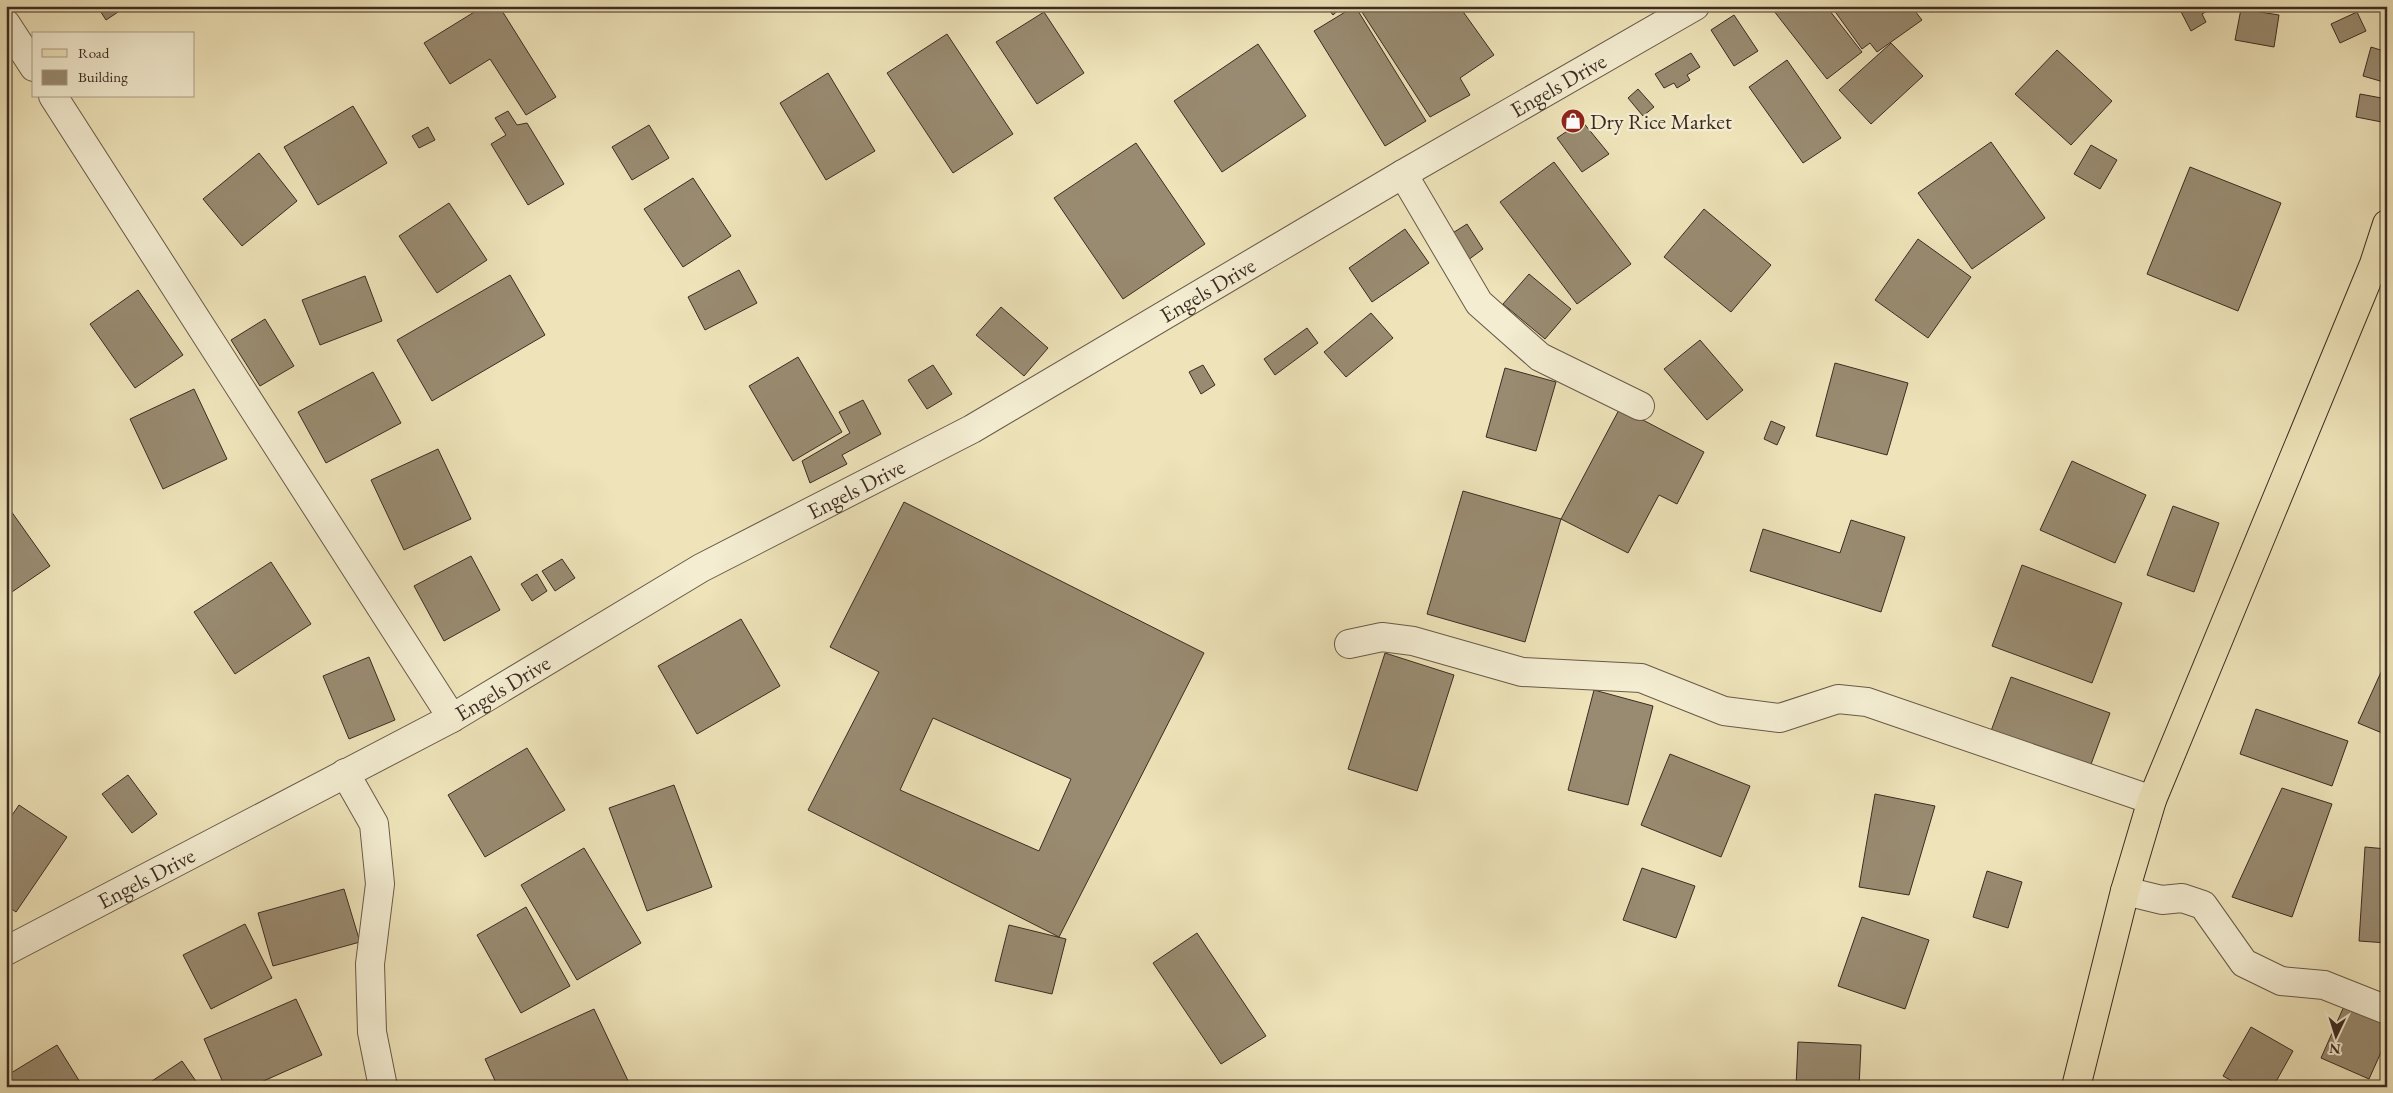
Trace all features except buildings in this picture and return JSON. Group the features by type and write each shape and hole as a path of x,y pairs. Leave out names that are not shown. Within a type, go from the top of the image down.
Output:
{"main road":[{"path":"2076,1087 2125,892 2152,800 2370,273 2387,224"}],"street":[{"name":"Engels Drive","path":"6,951 452,718 702,568 972,429 1403,174 1694,6"},
{"path":"6,24 32,64"},
{"path":"54,98 452,718"},
{"path":"1403,174 1479,303 1540,357 1640,406"},
{"path":"1349,644 1382,637 1413,641 1522,672 1641,678 1724,712 1780,718 1838,699 1867,702 2152,800"},
{"path":"345,773 374,824 380,884 370,964 372,1032 383,1087"},
{"path":"2125,892 2162,900 2182,898 2203,905 2244,963 2281,981 2324,986 2387,1010"}],"place":[{"name":"Dry Rice Market","path":"1573,121"}]}
